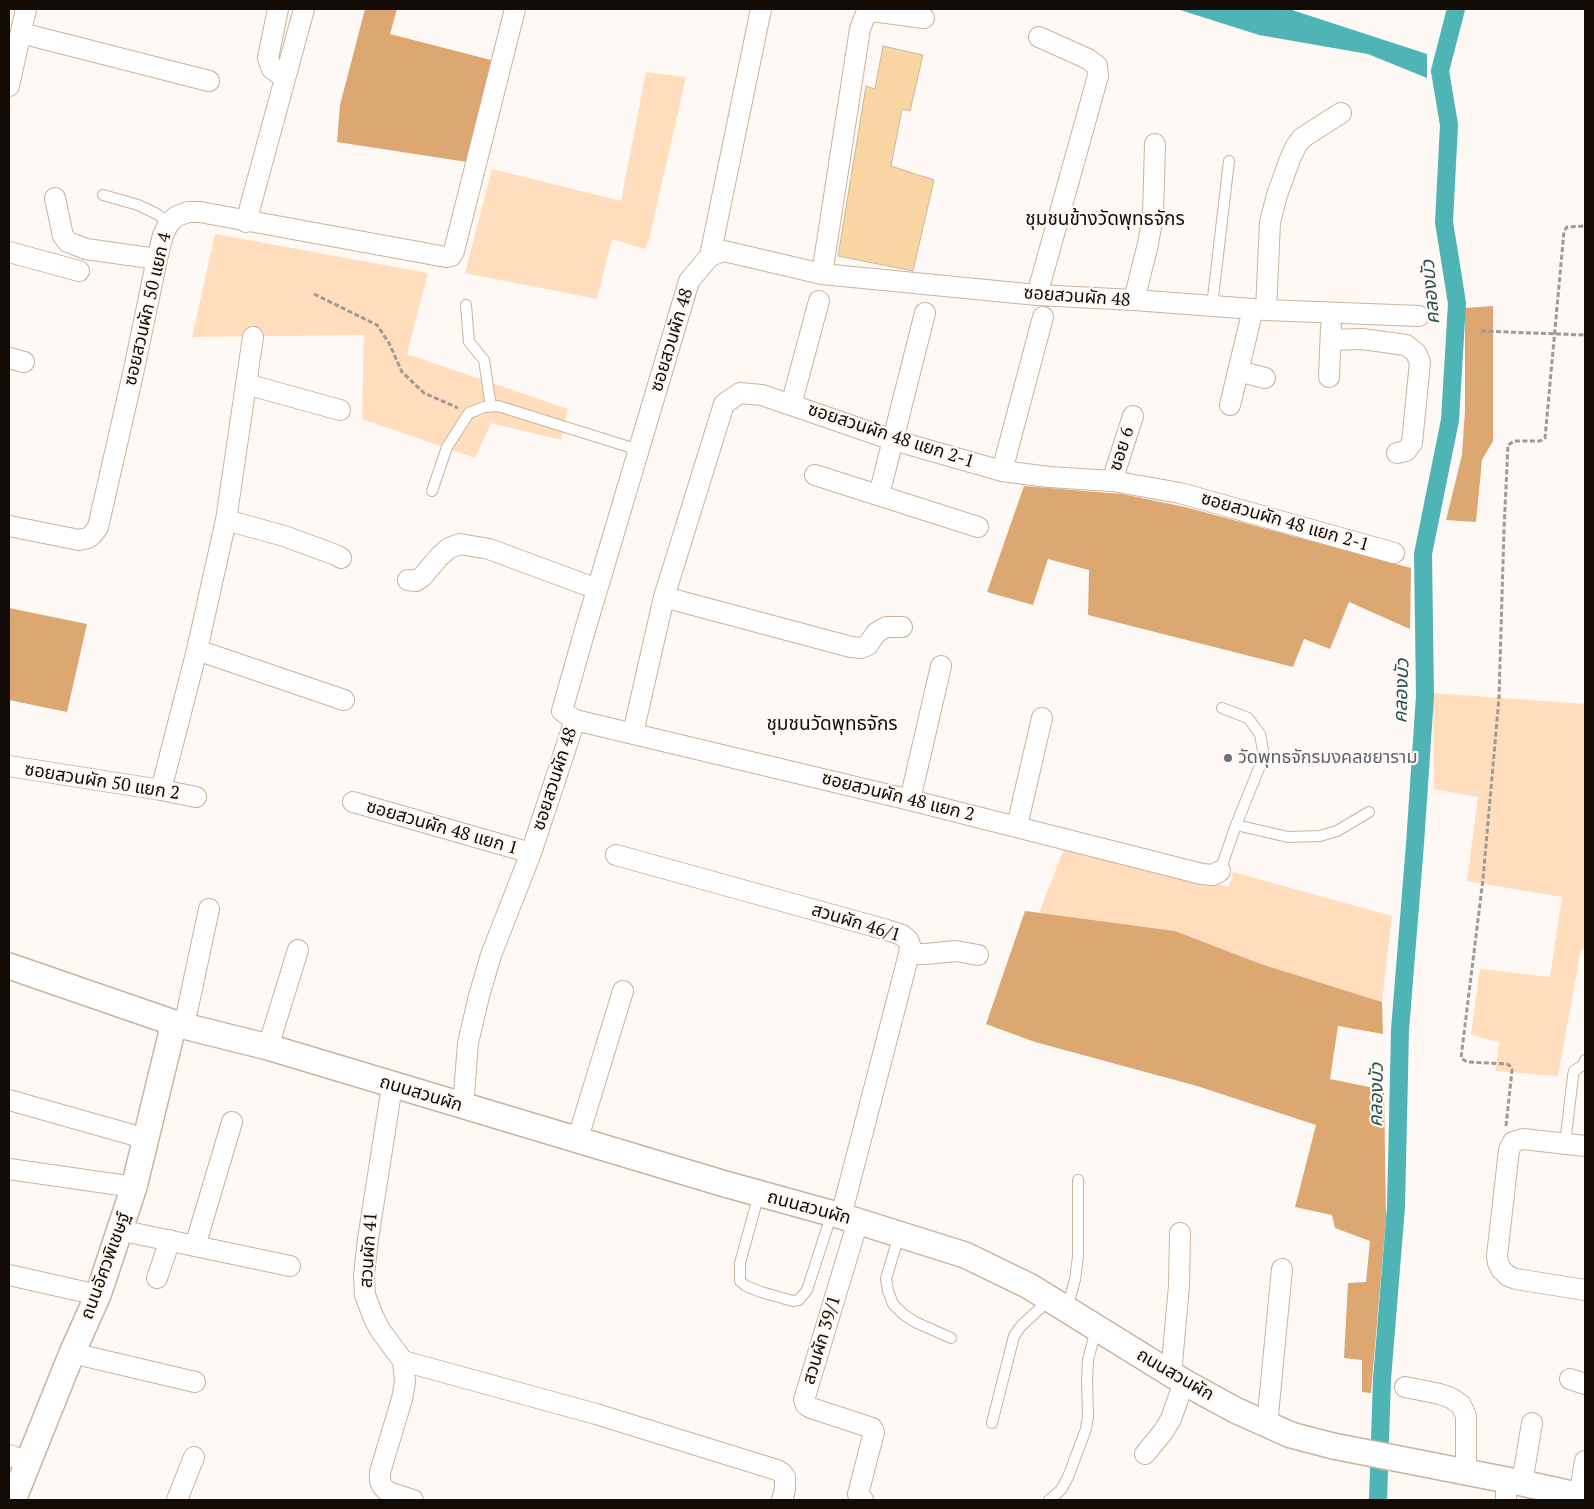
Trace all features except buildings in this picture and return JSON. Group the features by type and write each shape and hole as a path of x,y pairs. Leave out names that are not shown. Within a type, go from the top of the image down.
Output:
{"street":[{"path":"9,86 26,9"},
{"path":"278,9 268,58 272,69 285,78"},
{"path":"246,222 304,9"},
{"name":"ซอยสวนผัก 50 แยก 4","path":"9,526 79,540 88,538 98,527 163,235 169,223 177,216 188,212 200,212 246,222 446,257 451,256 454,251 515,9"},
{"path":"710,256 761,9"},
{"path":"822,274 860,29 865,16 872,11 924,18"},
{"path":"21,33 209,81"},
{"path":"1037,295 1098,76 1097,66 1088,59 1039,37"},
{"path":"1230,405 1238,371 1260,310 1270,222 1290,159 1302,138 1341,114"},
{"path":"1134,300 1148,244 1152,215 1155,144"},
{"path":"54,198 63,236 68,242 86,249 157,259"},
{"name":"ซอยสวนผัก 48","path":"463,1107 468,1043 491,954 531,853 574,720 562,711 689,281 710,256 724,251 822,274 1037,295 1134,300 1260,310 1419,316"},
{"path":"9,252 79,271"},
{"path":"791,405 819,301"},
{"path":"879,495 925,313"},
{"path":"1329,377 1330,313"},
{"path":"1002,471 1043,317"},
{"path":"161,790 197,650 226,520 253,337"},
{"path":"1331,340 1362,339 1406,346 1416,353 1420,362 1412,443 1406,451 1397,453"},
{"path":"1238,371 1265,378"},
{"path":"246,384 340,410"},
{"name":"ซอยสวนผัก 48 แยก 2-1","path":"632,733 664,597 724,404 740,393 762,395 893,440 1002,471 1049,478 1112,481 1180,493 1394,553"},
{"name":"ซอย 6","path":"1112,481 1133,416"},
{"path":"815,475 978,527"},
{"path":"226,520 284,536 341,558"},
{"path":"408,580 416,581 422,577 449,548 460,544 489,549 597,589"},
{"path":"664,597 851,647 861,648 868,645 876,633 886,627 902,627"},
{"path":"197,650 344,700"},
{"path":"910,800 941,666"},
{"path":"1016,826 1042,718"},
{"name":"ซอยสวนผัก 48 แยก 2","path":"574,720 910,800 1202,874 1213,875 1220,871"},
{"name":"ซอยสวนผัก 50 แยก 2","path":"9,766 196,797"},
{"name":"ซอยสวนผัก 48 แยก 1","path":"353,802 531,853"},
{"name":"สวนผัก 46/1","path":"616,856 887,930 902,935 908,940 910,945 909,954 844,1217"},
{"path":"179,1024 209,909"},
{"path":"268,1047 298,950"},
{"path":"909,954 956,951 978,954"},
{"name":"ถนนสวนผัก","path":"9,966 179,1024 268,1047 392,1086 759,1194 844,1217 965,1255 1009,1275 1178,1378 1235,1410 1291,1434 1333,1446 1466,1472 1511,1488 1582,1497"},
{"path":"577,1141 623,992"},
{"name":"ถนนอัศวพิเชษฐ์","path":"12,1496 18,1458 72,1353 98,1295 134,1187 179,1024"},
{"name":"สวนผัก 41","path":"392,1086 378,1164 364,1275 365,1295 373,1316 380,1330 403,1361"},
{"path":"9,1100 147,1139"},
{"path":"195,1246 232,1122"},
{"path":"1585,1146 1523,1139 1514,1142 1509,1150 1497,1256 1498,1263 1504,1274 1516,1279 1585,1290"},
{"path":"9,1169 134,1187"},
{"name":"สวนผัก 39/1","path":"844,1217 804,1400 806,1405 811,1408 872,1428 874,1432 858,1494 863,1500"},
{"path":"119,1230 290,1266"},
{"path":"1145,1454 1171,1419 1178,1378 1180,1233"},
{"path":"157,1278 170,1240"},
{"path":"1267,1425 1282,1269"},
{"path":"9,1275 98,1295"},
{"path":"72,1353 195,1382"},
{"path":"413,1500 388,1492 380,1481 380,1472 402,1399 405,1382 403,1361 596,1414 777,1470 785,1477 785,1489 782,1500"},
{"path":"1405,1387 1440,1394 1451,1398 1461,1405 1466,1416 1466,1472"},
{"path":"1511,1488 1532,1423"},
{"path":"177,1500 194,1457"},
{"path":"1582,1497 1585,1461"}],"lane":[{"path":"1212,306 1229,161"},
{"path":"103,195 138,205 158,214 169,223"},
{"path":"466,305 468,342 484,360 490,406"},
{"path":"432,491 447,447 470,413 484,407 498,406 639,450"},
{"path":"1220,871 1264,756 1260,734 1248,718 1222,708"},
{"path":"1236,825 1288,837 1320,836 1337,830 1369,812"},
{"path":"1565,1144 1574,1071 1584,1065 1585,1060"},
{"path":"992,1423 1014,1336 1021,1326 1058,1304 1075,1280 1078,1256 1078,1180"},
{"path":"759,1194 740,1263 740,1281 746,1286 761,1292 792,1301 798,1300 807,1290 844,1217"},
{"path":"899,1234 886,1279 893,1304 903,1314 916,1322 951,1338"},
{"path":"1049,1500 1061,1490 1068,1477 1086,1429 1088,1416 1088,1360 1096,1329"}],"path":[{"path":"1514,1142 1505,1126 1512,1070 1510,1066 1507,1064 1467,1062 1461,1058 1483,879 1499,698 1508,445 1514,441 1540,442 1545,438 1564,231 1567,227 1585,226"},
{"path":"314,294 377,325 389,343 402,372 424,393 470,413"},
{"path":"1481,331 1585,335"}],"shaded area":[{"path":"365,9 397,9 390,34 491,60 467,162 337,142 340,105"},
{"path":"646,72 686,77 649,240 645,249 612,239 597,299 465,273 492,169 621,201"},
{"path":"215,234 428,273 407,354 568,409 561,440 491,423 475,458 362,419 364,335 192,337"},
{"path":"1493,306 1493,441 1482,460 1476,522 1446,520 1462,455 1465,410 1465,308"},
{"path":"1024,486 1122,494 1185,507 1411,568 1410,629 1349,602 1330,649 1304,639 1293,667 1088,615 1089,570 1048,559 1033,605 987,592"},
{"path":"9,608 87,624 67,712 9,700"},
{"path":"1433,693 1585,704 1585,949 1581,949 1558,1076 1496,1071 1499,1042 1471,1035 1480,969 1550,977 1562,897 1467,881 1478,797 1434,789"},
{"path":"1064,849 1229,887 1233,872 1392,916 1382,1002 1261,964 1175,931 1039,913"},
{"path":"1025,911 1175,931 1261,964 1382,1002 1383,1034 1338,1026 1330,1079 1384,1090 1386,1219 1371,1393 1362,1392 1362,1360 1344,1358 1348,1283 1366,1282 1370,1241 1335,1228 1332,1215 1295,1207 1316,1125 1197,1086 1035,1042 986,1024"}],"water":[{"path":"1177,9 1289,9 1427,54 1427,78 1368,54 1259,35"}],"waterway":[{"name":"คลองบัว","path":"1378,1500 1382,1379 1396,1207 1400,1030 1425,696 1423,554 1450,420 1457,303 1444,222 1449,125 1440,71 1456,9"}],"place":[{"name":"วัดพุทธจักรมงคลชยาราม","path":"1228,758"}],"district":[{"name":"ชุมชนข้างวัดพุทธจักร","path":"1105,220"},
{"name":"ชุมชนวัดพุทธจักร","path":"832,725"}]}
